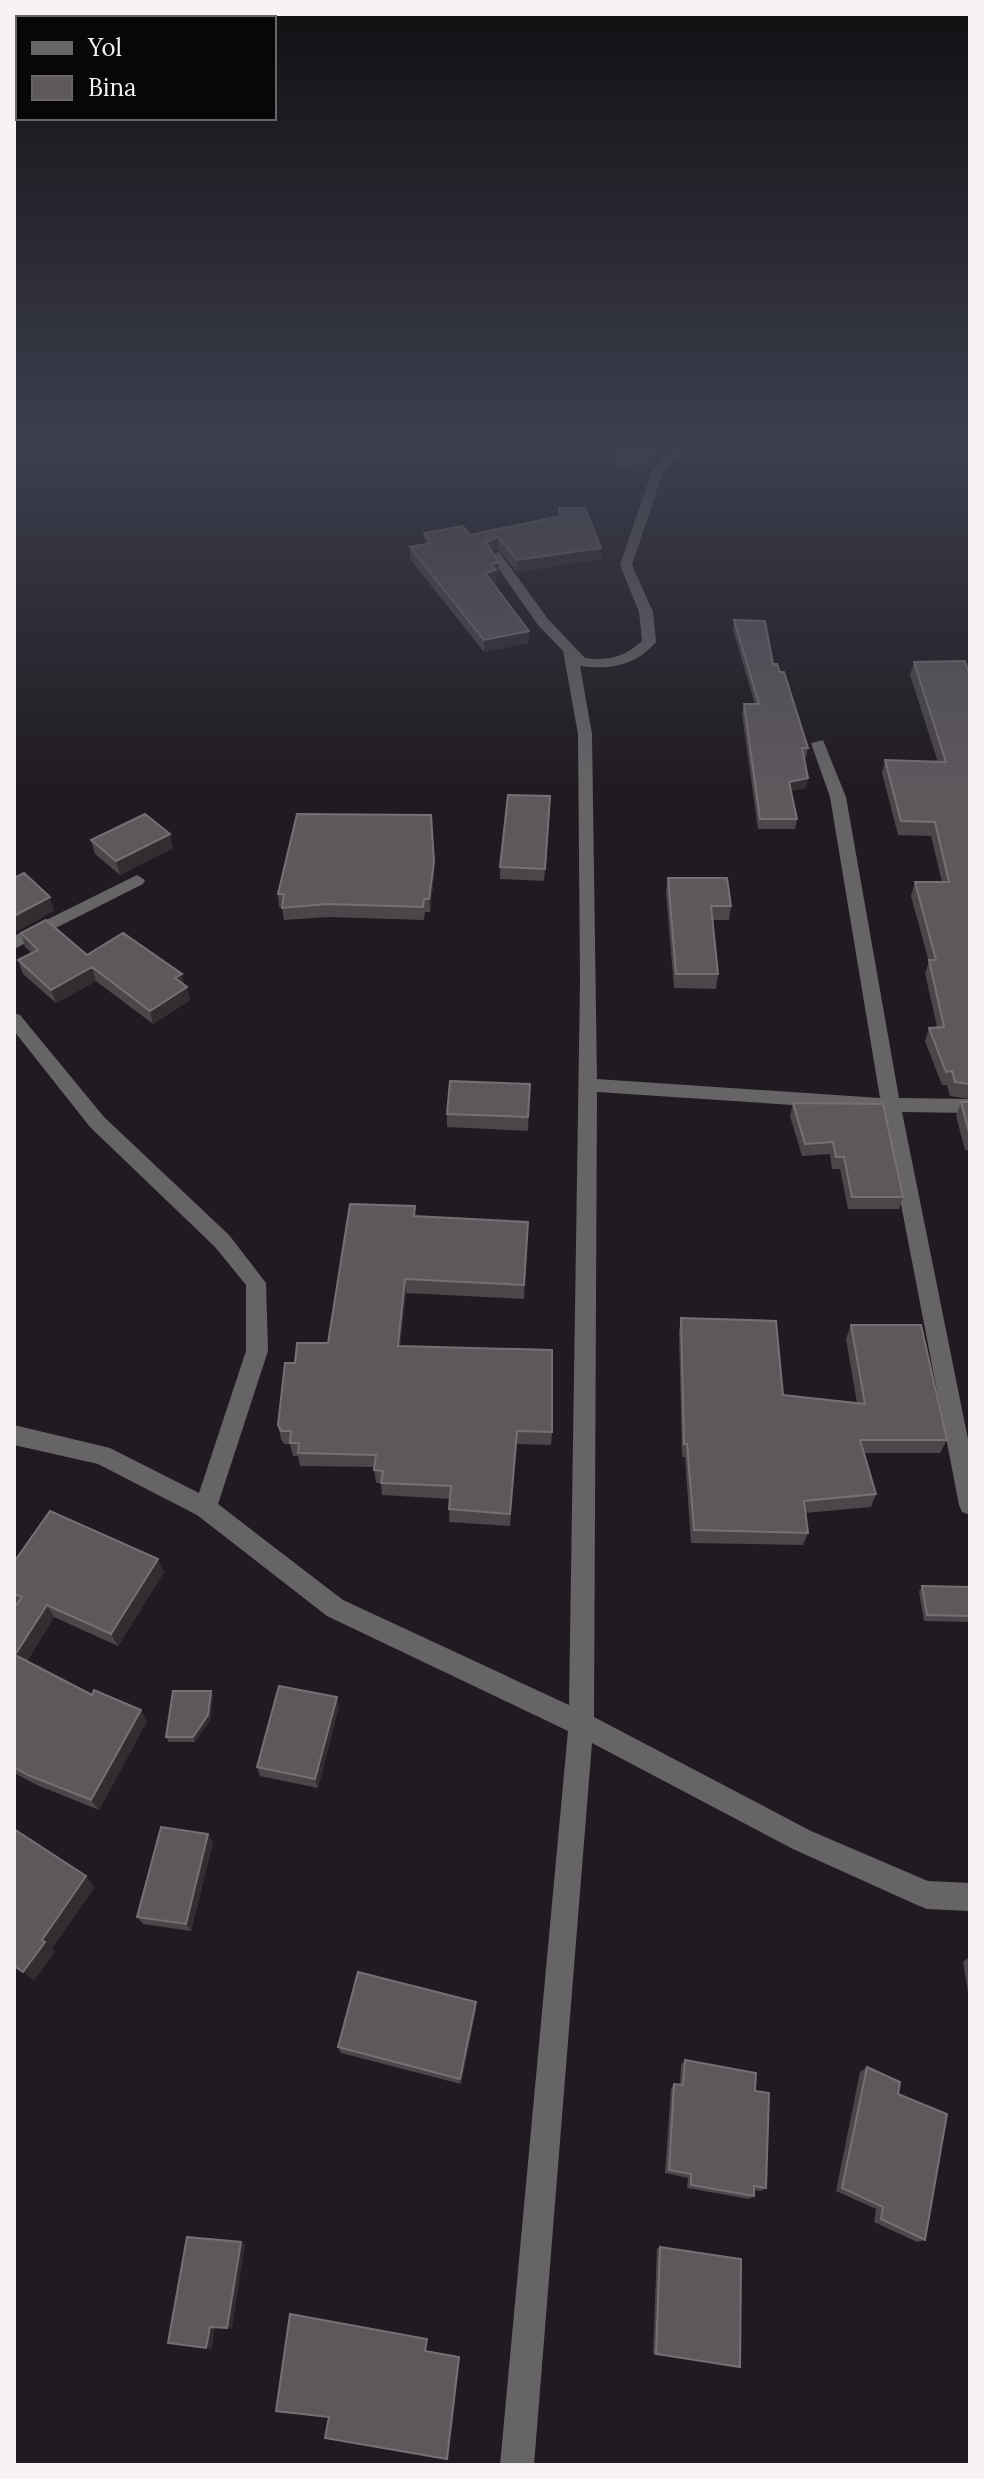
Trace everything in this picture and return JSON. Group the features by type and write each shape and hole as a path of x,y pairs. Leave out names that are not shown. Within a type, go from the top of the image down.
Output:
{"street":[{"path":"496,557 543,622 581,662 609,665 630,660 649,642 646,612 626,565 629,557"},
{"path":"517,2465 581,1724 588,1085 585,734 570,651"},
{"path":"818,743 838,797 891,1105 970,1505"},
{"path":"14,943 137,880"},
{"path":"14,1019 97,1122 222,1241 256,1283 257,1351 205,1508"},
{"path":"588,1085 891,1105 970,1106"},
{"path":"14,1435 102,1455 205,1508 335,1608 581,1724 830,1852 927,1895 970,1897"}],"building":[{"path":"418,557 495,557 499,563 491,564 496,570 485,573 529,631 484,640"},
{"path":"514,557 540,557 517,560"},
{"path":"734,620 765,621 773,664 784,672 808,748 802,748 808,778 789,782 797,819 760,819 744,704 759,704"},
{"path":"965,661 970,676 970,1084 955,1082 952,1071 946,1072 929,1028 944,1027 929,960 936,960 915,882 949,882 935,822 901,821 885,760 946,762 914,662"},
{"path":"508,795 550,796 545,869 500,867"},
{"path":"145,814 170,834 116,861 91,840"},
{"path":"297,814 431,815 434,862 429,899 424,899 423,907 327,904 282,908 284,894 278,894"},
{"path":"24,873 50,897 14,916 14,878"},
{"path":"668,878 727,878 731,906 711,906 718,974 676,974"},
{"path":"46,920 87,955 123,933 182,974 175,978 187,987 150,1011 92,967 51,990 18,960 38,950 21,933"},
{"path":"450,1081 530,1084 528,1117 447,1114"},
{"path":"961,1102 970,1102 970,1136"},
{"path":"793,1103 883,1104 903,1197 852,1197 844,1157 836,1157 833,1142 805,1144"},
{"path":"350,1204 415,1206 414,1216 528,1222 524,1285 405,1279 398,1346 552,1350 552,1432 517,1431 510,1514 449,1509 451,1486 381,1483 383,1471 374,1470 376,1455 298,1453 299,1443 290,1443 291,1431 281,1431 278,1425 285,1363 295,1363 297,1343 328,1343"},
{"path":"681,1318 776,1321 783,1395 865,1404 851,1325 921,1325 947,1440 860,1440 876,1494 804,1501 808,1533 694,1530 687,1444 684,1444"},
{"path":"50,1511 158,1559 111,1634 47,1605 15,1655 92,1695 94,1690 141,1710 91,1800 14,1767 14,1608 22,1597 14,1594 14,1562"},
{"path":"922,1586 970,1587 970,1616 927,1615"},
{"path":"279,1686 337,1697 315,1779 257,1767"},
{"path":"173,1691 211,1691 208,1715 193,1737 166,1737"},
{"path":"161,1827 208,1834 186,1924 137,1917"},
{"path":"14,1829 86,1876 23,1972 14,1966"},
{"path":"358,1972 476,2002 460,2079 338,2047"},
{"path":"685,2060 756,2073 755,2091 769,2093 766,2188 754,2186 754,2196 691,2185 691,2174 669,2170 674,2084 683,2085"},
{"path":"867,2067 900,2082 898,2094 947,2114 925,2240 881,2219 883,2207 842,2188"},
{"path":"187,2237 241,2242 227,2328 210,2327 206,2348 168,2343"},
{"path":"660,2247 741,2259 740,2367 656,2354"},
{"path":"290,2314 427,2339 425,2351 459,2357 447,2459 325,2438 329,2417 276,2411"}]}
